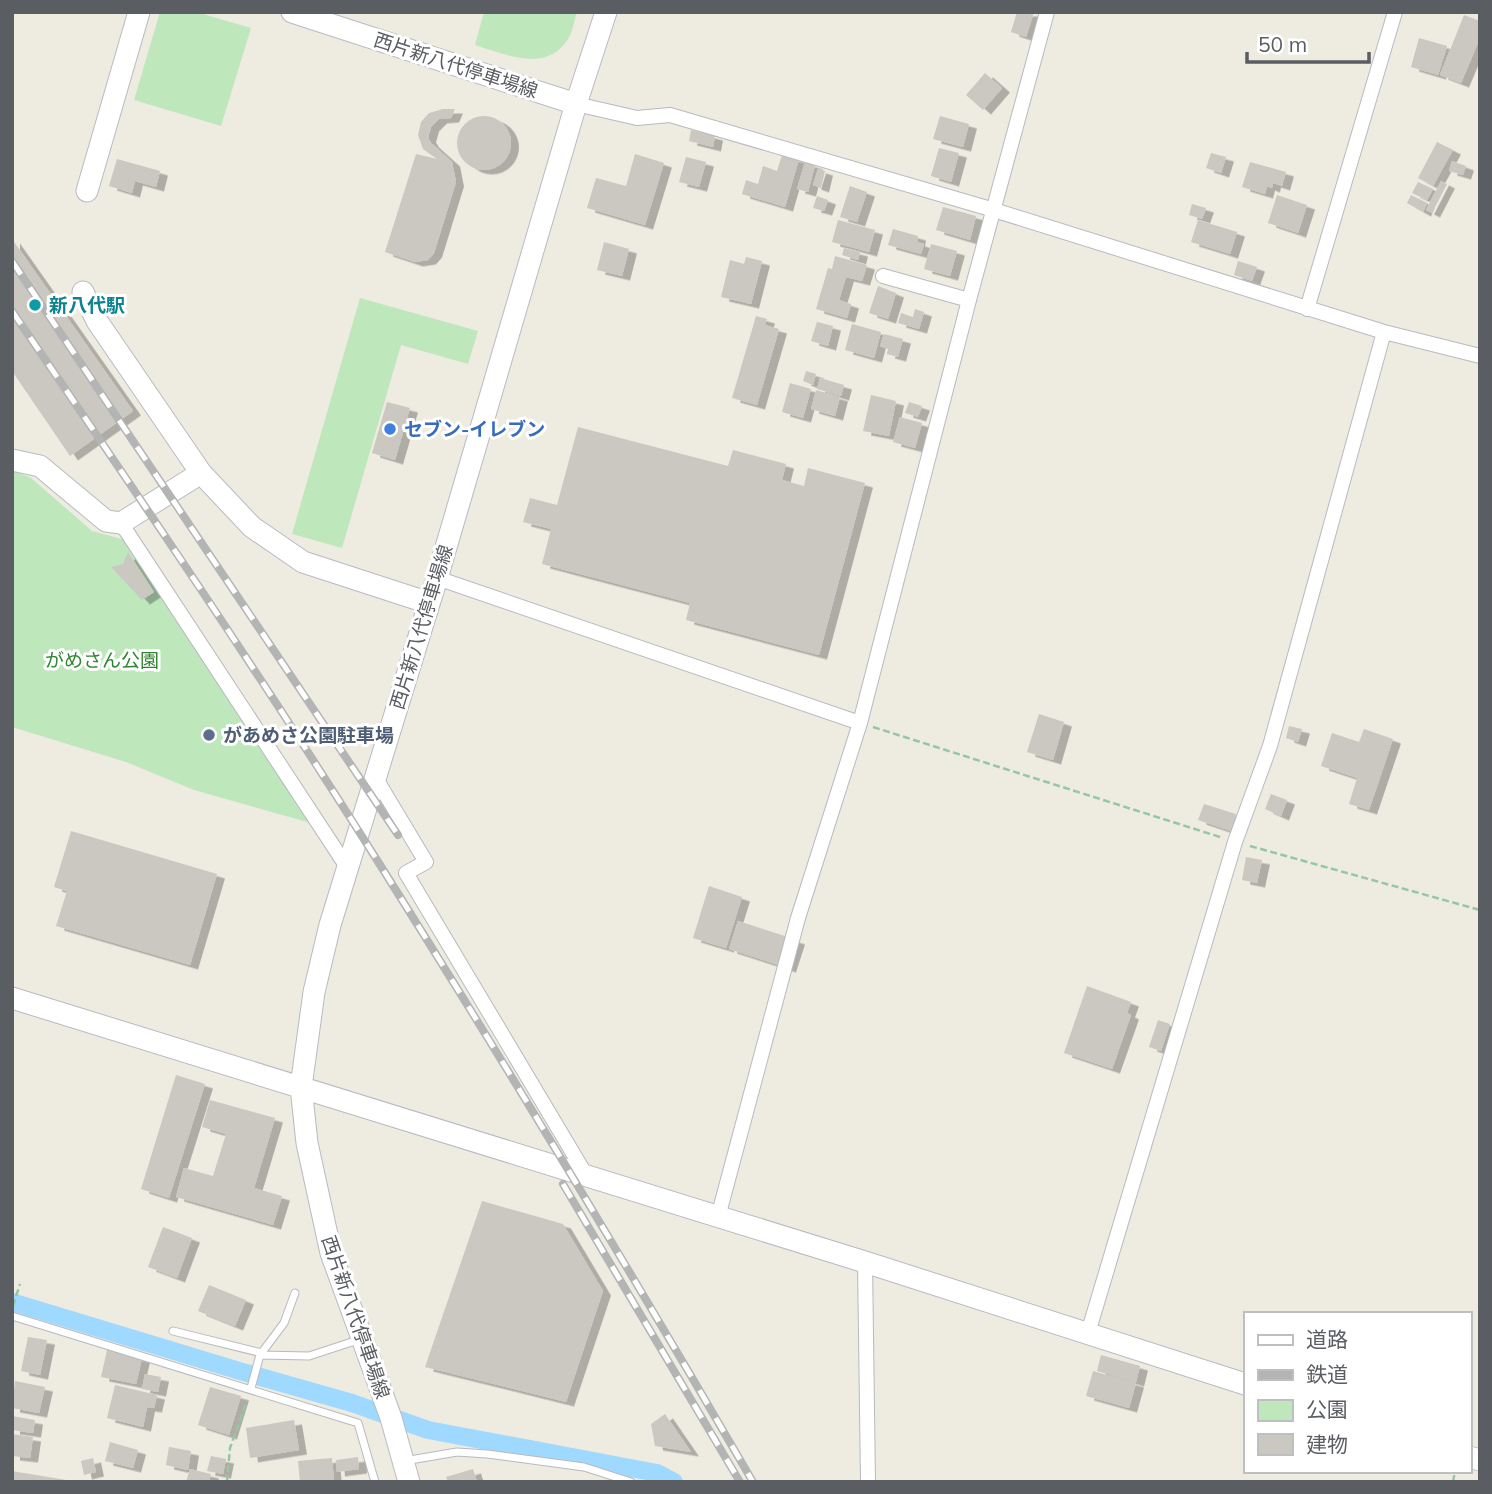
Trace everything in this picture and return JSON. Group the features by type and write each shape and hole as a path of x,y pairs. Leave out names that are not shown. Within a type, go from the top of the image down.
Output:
{"street":[{"path":"87,191 139,12"},
{"name":"西片新八代停車場線","path":"292,12 576,104 437,578 330,925 314,992 301,1087 307,1143 331,1253 391,1418 406,1472"},
{"path":"606,12 576,104 637,118 670,115 994,210 1384,332 1480,356"},
{"path":"718,1217 798,918 860,723 1046,12"},
{"path":"1307,309 1395,12"},
{"path":"883,276 969,300"},
{"path":"83,292 97,321 201,473 252,527 303,562 429,603"},
{"path":"1088,1333 1235,842 1269,746 1384,332"},
{"path":"12,460 40,466 106,521 121,523 201,473"},
{"path":"121,523 347,867"},
{"path":"437,578 860,723"},
{"path":"375,778 426,862 406,873 586,1175"},
{"path":"12,998 865,1262 1244,1384"},
{"path":"865,1262 868,1482"}],"lane":[{"path":"251,1388 261,1355 284,1323 295,1293"},
{"path":"12,1316 358,1423 375,1482"},
{"path":"173,1331 261,1355 309,1356 362,1339"},
{"path":"406,1472 457,1452 584,1467 631,1482"}],"path":[{"path":"860,723 1235,842 1480,911"},
{"path":"12,1309 20,1284"},
{"path":"227,1482 230,1448 251,1388"}],"green space":[{"path":"160,12 196,12 251,28 221,126 134,100"},
{"path":"484,12 577,12 570,36 559,50 537,59 512,56 475,45"},
{"path":"360,298 478,331 468,364 401,345 342,548 292,534"},
{"name":"がめさん公園","path":"12,470 31,478 92,531 125,540 314,824 194,790 126,762 12,727"}],"building":[{"path":"1017,12 1034,12 1026,37 1011,32"},
{"path":"1464,15 1480,21 1480,38 1461,83 1440,75"},
{"path":"1419,38 1447,46 1438,75 1411,67"},
{"path":"985,73 1002,88 983,110 966,95"},
{"path":"455,109 451,118 439,119 431,127 428,138 452,162 456,182 434,253 428,260 415,262 385,252 416,154 437,159 423,149 418,135 421,122 429,113"},
{"path":"484,116 503,124 511,143 503,162 484,170 465,162 457,143 465,124"},
{"path":"940,116 969,124 963,147 933,139"},
{"path":"691,130 715,136 713,147 689,141"},
{"path":"1437,142 1453,150 1433,186 1418,178"},
{"path":"939,148 959,153 951,182 931,176"},
{"path":"1211,153 1226,157 1221,173 1206,168"},
{"path":"635,154 664,163 645,225 587,208 596,178 626,186"},
{"path":"782,155 799,159 785,207 742,194 746,180 758,184 763,166 777,171"},
{"path":"686,157 706,162 699,187 679,182"},
{"path":"117,159 160,171 156,187 135,181 132,193 109,186"},
{"path":"1452,161 1466,166 1463,175 1449,171"},
{"path":"805,162 815,165 808,192 797,189"},
{"path":"1250,162 1286,172 1282,186 1273,183 1272,188 1267,186 1265,194 1242,187"},
{"path":"818,169 825,171 821,188 813,185"},
{"path":"1441,181 1447,184 1432,213 1426,210"},
{"path":"1418,182 1433,189 1427,200 1412,193"},
{"path":"850,186 867,192 857,222 840,217"},
{"path":"1277,195 1307,205 1298,233 1268,223"},
{"path":"1411,195 1427,203 1423,212 1407,203"},
{"path":"817,196 828,200 824,211 813,208"},
{"path":"1192,204 1206,208 1202,219 1189,215"},
{"path":"943,207 976,216 970,240 936,230"},
{"path":"838,220 875,230 869,252 832,242"},
{"path":"1198,220 1237,232 1230,254 1191,242"},
{"path":"893,229 918,236 917,242 924,244 921,254 888,245"},
{"name":"新八代駅","path":"12,239 133,411 70,456 12,371"},
{"path":"604,242 629,249 622,276 597,270"},
{"path":"931,244 957,251 950,276 924,269"},
{"path":"844,248 860,252 858,260 842,255"},
{"path":"835,256 867,265 862,281 846,277 839,300 851,304 847,318 816,309 828,268 832,269"},
{"path":"746,257 762,261 751,304 721,297 730,260 744,264"},
{"path":"1238,261 1257,267 1252,281 1234,275"},
{"path":"878,286 896,293 888,319 869,313"},
{"path":"915,309 924,312 919,329 898,323 901,313 913,317"},
{"path":"756,316 767,319 765,325 779,329 757,405 732,398"},
{"path":"817,322 833,326 828,346 811,341"},
{"path":"852,324 881,332 874,358 845,350"},
{"path":"884,334 903,339 898,357 887,354 888,349 880,346"},
{"path":"806,371 816,374 813,385 803,381"},
{"path":"820,378 844,385 841,396 817,389"},
{"path":"790,383 811,389 803,418 782,412"},
{"path":"816,390 840,397 835,416 811,409"},
{"path":"871,395 896,401 889,436 863,431"},
{"path":"387,402 410,408 395,460 372,453"},
{"path":"909,402 922,406 918,417 905,413"},
{"path":"900,417 922,423 915,448 893,442"},
{"path":"578,427 728,466 733,450 786,464 782,480 804,486 808,468 865,483 819,655 686,620 690,603 542,564 551,529 523,522 530,498 557,505"},
{"path":"128,552 154,592 142,600 111,567 123,564"},
{"path":"1039,714 1064,722 1053,760 1027,752"},
{"path":"1289,726 1302,729 1298,742 1286,738"},
{"path":"1364,729 1393,739 1369,810 1349,804 1357,778 1321,766 1332,733 1359,742"},
{"path":"1271,794 1287,800 1281,816 1265,809"},
{"path":"1204,804 1236,814 1231,831 1198,820"},
{"path":"71,831 217,874 190,965 56,926 67,891 54,887"},
{"path":"1246,857 1262,860 1257,883 1242,880"},
{"path":"709,886 742,897 726,948 693,938"},
{"path":"738,921 797,940 788,968 729,949"},
{"path":"1087,986 1131,1002 1127,1013 1131,1015 1112,1069 1064,1053"},
{"path":"1158,1020 1170,1024 1161,1051 1149,1047"},
{"path":"176,1075 205,1084 169,1198 141,1189"},
{"path":"210,1100 275,1118 254,1188 282,1196 273,1225 176,1197 184,1168 213,1176 226,1134 202,1127"},
{"path":"482,1201 563,1224 603,1291 566,1402 425,1367"},
{"path":"163,1227 192,1238 177,1278 148,1267"},
{"path":"209,1285 246,1300 235,1326 198,1311"},
{"path":"28,1337 47,1340 40,1375 21,1371"},
{"path":"107,1350 142,1358 136,1384 101,1377"},
{"path":"1101,1355 1140,1366 1136,1382 1097,1371"},
{"path":"1093,1371 1136,1383 1129,1408 1086,1396"},
{"path":"145,1374 161,1377 158,1392 142,1389"},
{"path":"15,1381 45,1387 39,1413 12,1408"},
{"path":"115,1385 157,1395 154,1408 147,1407 143,1427 107,1418"},
{"path":"210,1387 241,1396 229,1435 198,1425"},
{"path":"665,1414 691,1452 655,1446 651,1424"},
{"path":"12,1416 35,1420 33,1433 12,1430"},
{"path":"294,1420 299,1450 250,1458 246,1428"},
{"path":"12,1434 33,1437 30,1458 12,1456"},
{"path":"110,1442 138,1450 133,1468 105,1461"},
{"path":"169,1447 191,1451 188,1470 166,1465"},
{"path":"211,1456 226,1459 223,1474 207,1471"},
{"path":"358,1457 359,1469 337,1472 336,1460"},
{"path":"93,1458 96,1472 84,1475 81,1461"},
{"path":"332,1458 334,1482 300,1482 298,1461"},
{"path":"190,1469 211,1474 209,1482 186,1482"},
{"path":"473,1469 477,1482 448,1482 446,1477"},
{"path":"12,1471 66,1480 66,1482 12,1482"}],"waterway":[{"path":"12,1302 352,1403 428,1430 657,1473 674,1482"}],"railway":[{"path":"12,261 398,835"},
{"path":"12,311 246,657 382,868 570,1173 753,1482"},
{"path":"563,1184 740,1482"}],"place":[{"name":"新八代駅","path":"35,305"},
{"name":"セブン-イレブン","path":"390,429"},
{"name":"があめさ公園駐車場","path":"209,735"}]}
